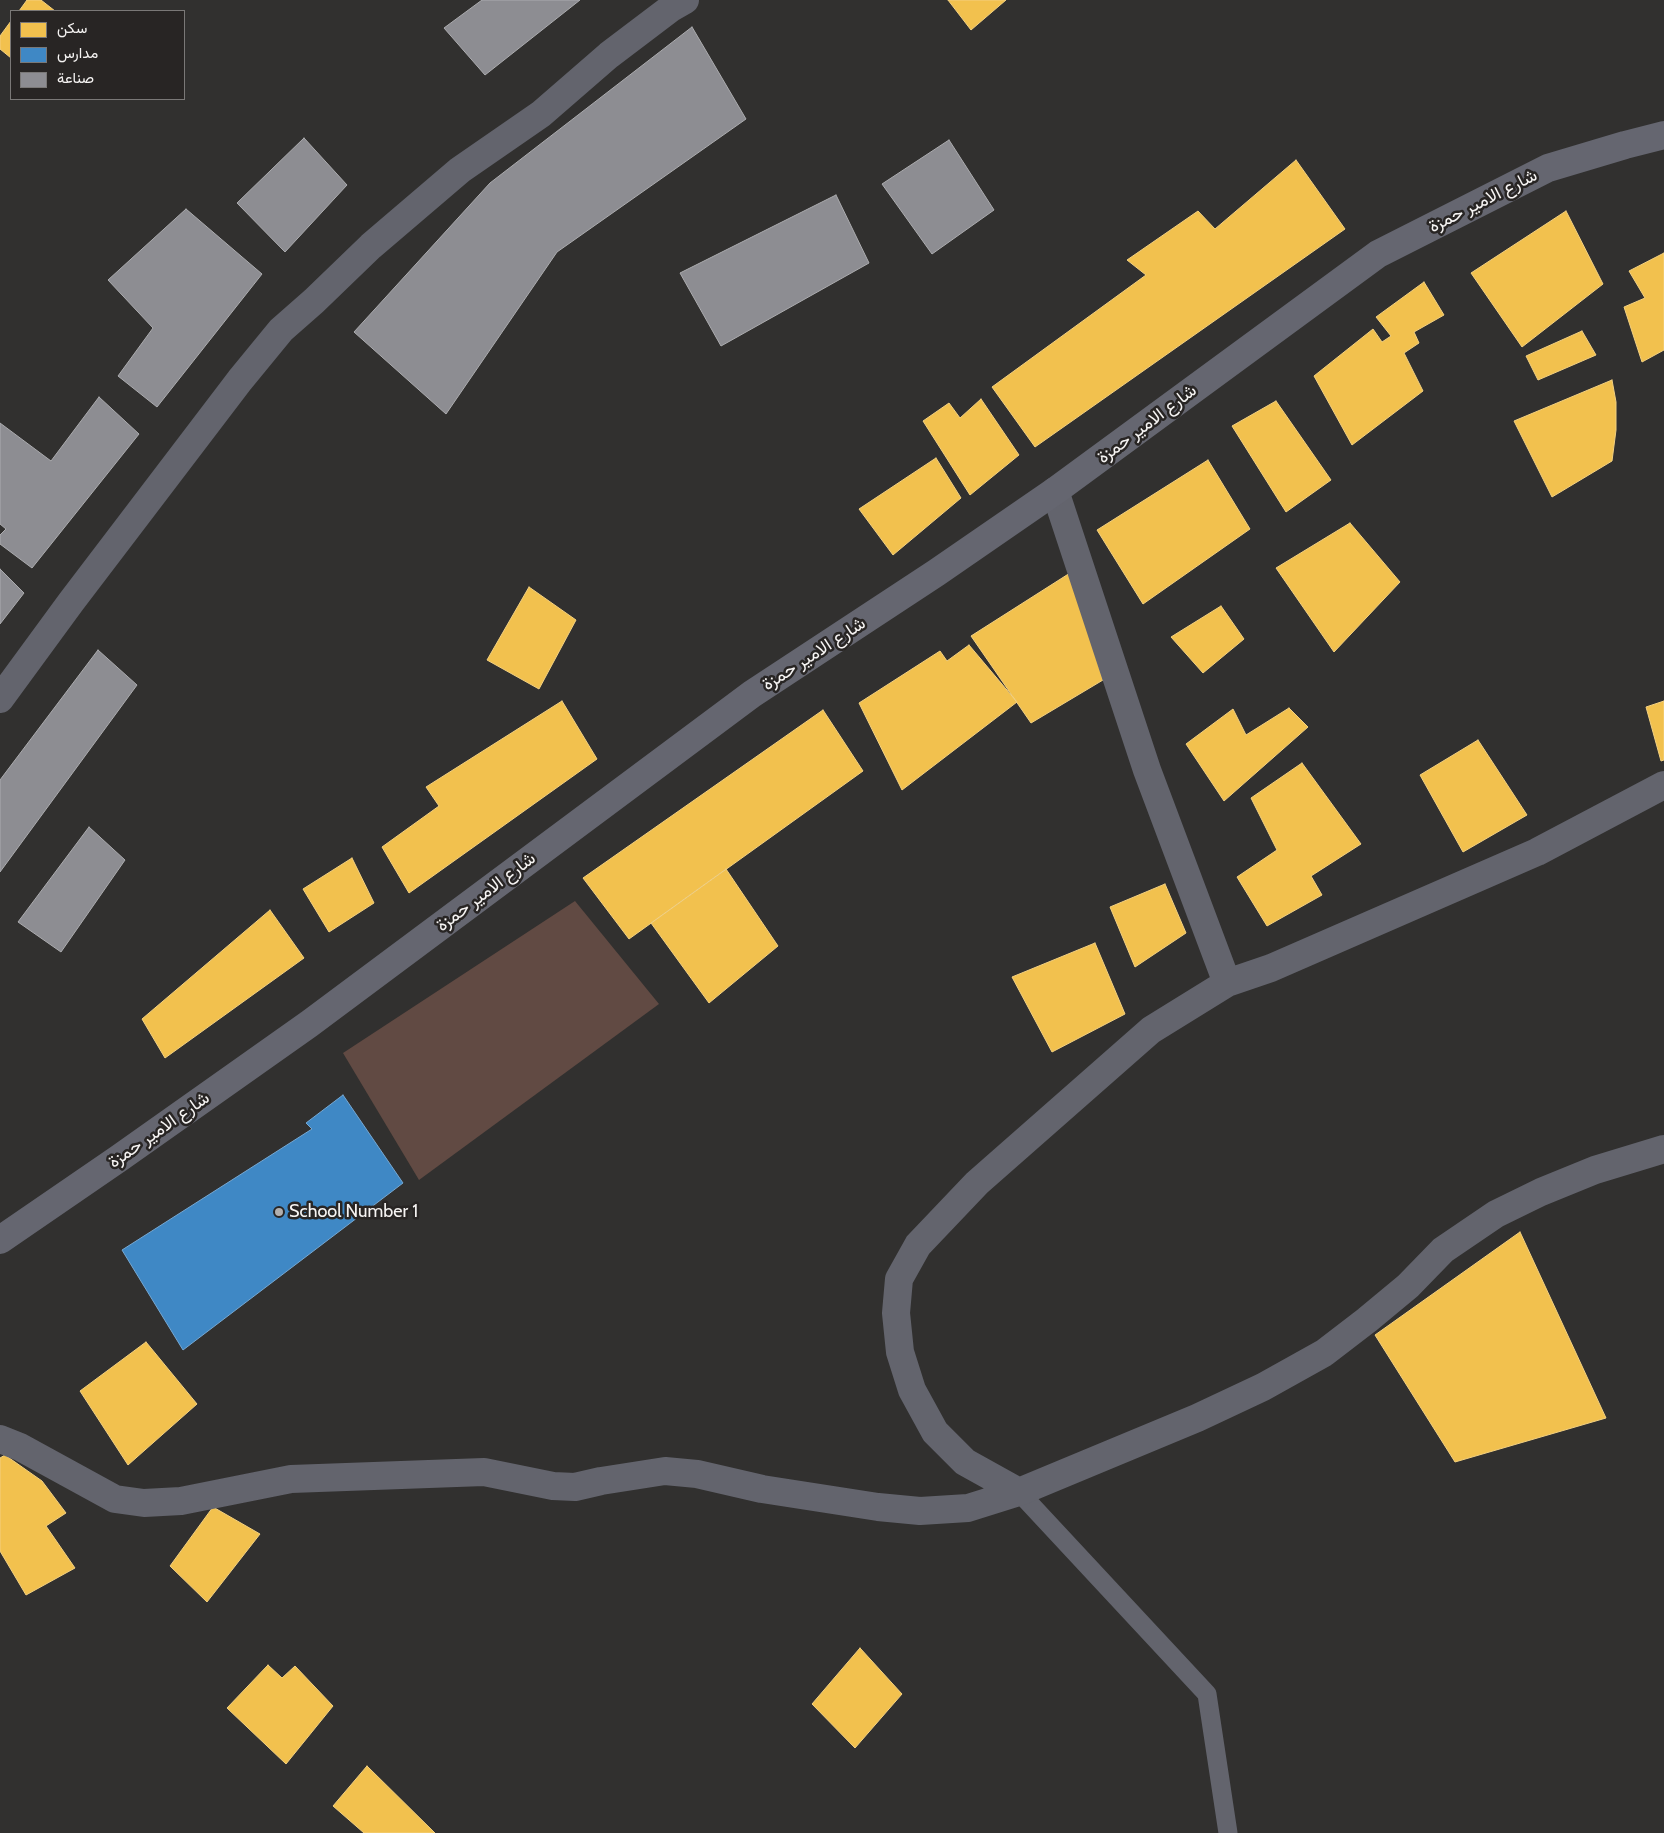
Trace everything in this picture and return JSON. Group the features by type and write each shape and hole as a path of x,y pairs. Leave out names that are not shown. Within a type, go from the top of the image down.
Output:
{"main road":[{"name":"شارع الامير حمزة","path":"0,1240 309,1024 752,694 936,574 1055,491 1378,254 1548,168 1625,144 1664,135"}],"street":[{"path":"0,699 71,602 240,380 281,330 371,246 460,170 541,114 609,55 671,8 685,0"},
{"path":"1055,491 1147,770 1227,983"},
{"path":"1019,1492 965,1462 935,1432 912,1390 900,1352 896,1313 899,1279 918,1245 977,1183 1151,1030 1227,983 1271,968 1538,852 1664,785"},
{"path":"0,1439 20,1447 115,1499 144,1503 181,1501 291,1479 484,1472 553,1486 575,1487 665,1471 697,1474 762,1489 878,1507 920,1511 968,1508 1019,1492 1197,1418 1263,1387 1331,1348 1408,1286 1443,1250 1496,1214 1541,1192 1595,1170 1664,1149"}],"lane":[{"path":"1019,1492 1207,1694 1228,1833"}],"shaded area":[{"path":"575,901 659,1004 419,1180 343,1053"}],"building: سكن":[{"path":"27,0 41,0 54,10 20,10"},
{"path":"948,0 1006,0 971,30"},
{"path":"10,22 10,57 0,49 0,36"},
{"path":"1296,160 1345,229 1035,447 992,387 1146,275 1127,260 1198,211 1215,229"},
{"path":"1566,211 1603,284 1522,347 1471,273"},
{"path":"1664,253 1664,350 1642,362 1624,307 1645,298 1629,271"},
{"path":"1424,282 1444,315 1414,332 1419,343 1404,353 1423,391 1352,445 1314,376 1373,329 1382,342 1391,336 1376,317"},
{"path":"1582,331 1596,355 1538,380 1526,356"},
{"path":"1612,380 1616,402 1616,430 1612,461 1552,497 1514,421"},
{"path":"981,399 1019,455 970,495 923,421 949,403 960,418"},
{"path":"1276,401 1331,480 1286,512 1232,426"},
{"path":"936,458 961,498 893,555 859,509"},
{"path":"1208,460 1250,529 1143,604 1097,530"},
{"path":"1350,523 1400,582 1334,652 1276,568"},
{"path":"1070,573 1103,680 1031,723 971,636"},
{"path":"529,587 576,620 539,689 487,660"},
{"path":"1221,606 1244,639 1203,673 1171,637"},
{"path":"969,645 1017,702 902,790 859,703 940,651 947,661"},
{"path":"562,701 597,759 409,893 382,847 439,806 426,787"},
{"path":"1664,701 1664,760 1661,761 1646,707"},
{"path":"1289,708 1308,727 1224,801 1186,744 1233,709 1246,735"},
{"path":"823,710 863,771 629,939 583,878"},
{"path":"1478,740 1527,815 1463,852 1420,775"},
{"path":"1302,763 1361,844 1311,876 1322,895 1267,926 1237,877 1277,850 1251,798"},
{"path":"352,858 374,903 329,932 303,889"},
{"path":"726,869 778,946 709,1003 651,923"},
{"path":"1165,884 1186,933 1135,967 1110,907"},
{"path":"270,910 304,958 165,1058 142,1019"},
{"path":"1095,943 1125,1014 1052,1052 1012,977"},
{"path":"1520,1232 1606,1418 1455,1462 1375,1335"},
{"path":"146,1342 197,1404 128,1465 80,1391"},
{"path":"5,1455 42,1481 66,1513 46,1526 75,1568 26,1595 0,1551 0,1458"},
{"path":"213,1507 260,1534 207,1602 170,1566"},
{"path":"860,1648 902,1694 855,1748 812,1704"},
{"path":"268,1665 282,1678 295,1666 333,1706 286,1764 227,1708"},
{"path":"367,1766 435,1833 364,1833 333,1806"}],"building: مدارس":[{"path":"343,1095 403,1183 183,1350 122,1250 312,1129 306,1123"}],"building: صناعة":[{"path":"482,0 580,0 485,75 444,28"},
{"path":"692,27 746,119 557,252 446,414 354,332 490,183"},
{"path":"304,138 347,185 285,252 237,203"},
{"path":"949,140 994,210 932,254 882,184"},
{"path":"836,195 869,263 721,346 680,273"},
{"path":"186,209 262,274 157,407 118,376 153,328 108,280"},
{"path":"99,397 139,434 32,568 0,544 0,535 6,529 0,524 0,423 51,461"},
{"path":"0,569 24,593 0,624"},
{"path":"98,650 137,685 0,872 0,780"},
{"path":"89,827 125,860 61,952 18,922"}],"place":[{"name":"School Number 1","path":"279,1212"}]}
